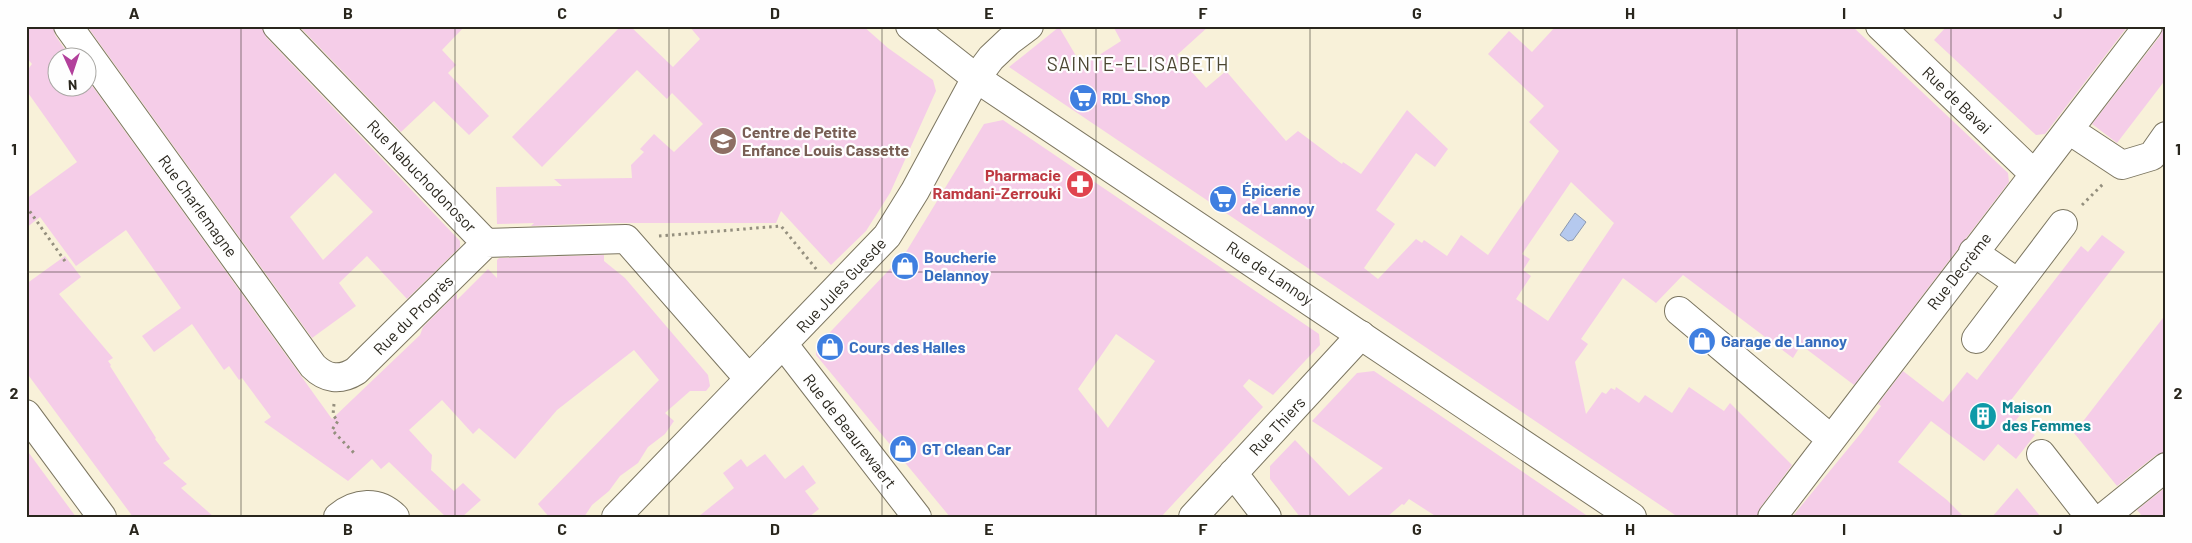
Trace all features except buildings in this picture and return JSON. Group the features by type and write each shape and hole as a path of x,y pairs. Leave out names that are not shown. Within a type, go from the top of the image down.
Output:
{"street":[{"name":"Rue Charlemagne","path":"68,26 313,366 320,373 335,378"},
{"name":"Rue Nabuchodonosor","path":"277,26 486,243 626,239"},
{"name":"Rue de Lannoy","path":"910,26 976,78 1632,517"},
{"name":"Rue Jules Guesde","path":"616,517 878,247 896,224 976,78 1003,47 1030,26"},
{"name":"Rue de Bavai","path":"1880,26 2034,174"},
{"name":"Rue Decrème","path":"1772,517 1973,252 2148,26"},
{"path":"2069,130 2122,165 2152,156 2166,136"},
{"path":"1976,339 2063,224"},
{"path":"626,239 749,379"},
{"name":"Rue du Progrès","path":"335,378 345,377 356,371 486,243"},
{"path":"1973,252 2018,283"},
{"path":"1679,310 1831,439"},
{"name":"Rue Thiers","path":"1193,517 1361,335"},
{"name":"Rue de Beaurewaert","path":"784,345 917,517"},
{"path":"27,416 102,517"},
{"path":"2041,454 2090,517"},
{"path":"2104,517 2166,466"},
{"path":"1233,473 1267,517"},
{"path":"338,517 350,508 368,504 384,508 395,517"}],"path":[{"path":"2063,224 2122,165"},
{"path":"26,206 67,264"},
{"path":"626,239 781,226 835,292"},
{"path":"335,378 333,415 338,421 332,430 354,453"}],"water":[{"path":"1575,213 1586,222 1573,240 1568,241 1560,235"}],"place":[{"name":"RDL Shop","path":"1083,98"},
{"name":"Centre de Petite Enfance Louis Cassette","path":"723,141"},
{"name":"Pharmacie Ramdani-Zerrouki","path":"1080,184"},
{"name":"Épicerie de Lannoy","path":"1223,199"},
{"name":"Boucherie Delannoy","path":"905,266"},
{"name":"Garage de Lannoy","path":"1702,341"},
{"name":"Cours des Halles","path":"830,347"},
{"name":"Maison des Femmes","path":"1983,416"},
{"name":"GT Clean Car","path":"903,449"}],"district":[{"name":"SAINTE-ELISABETH","path":"1138,64"}]}
